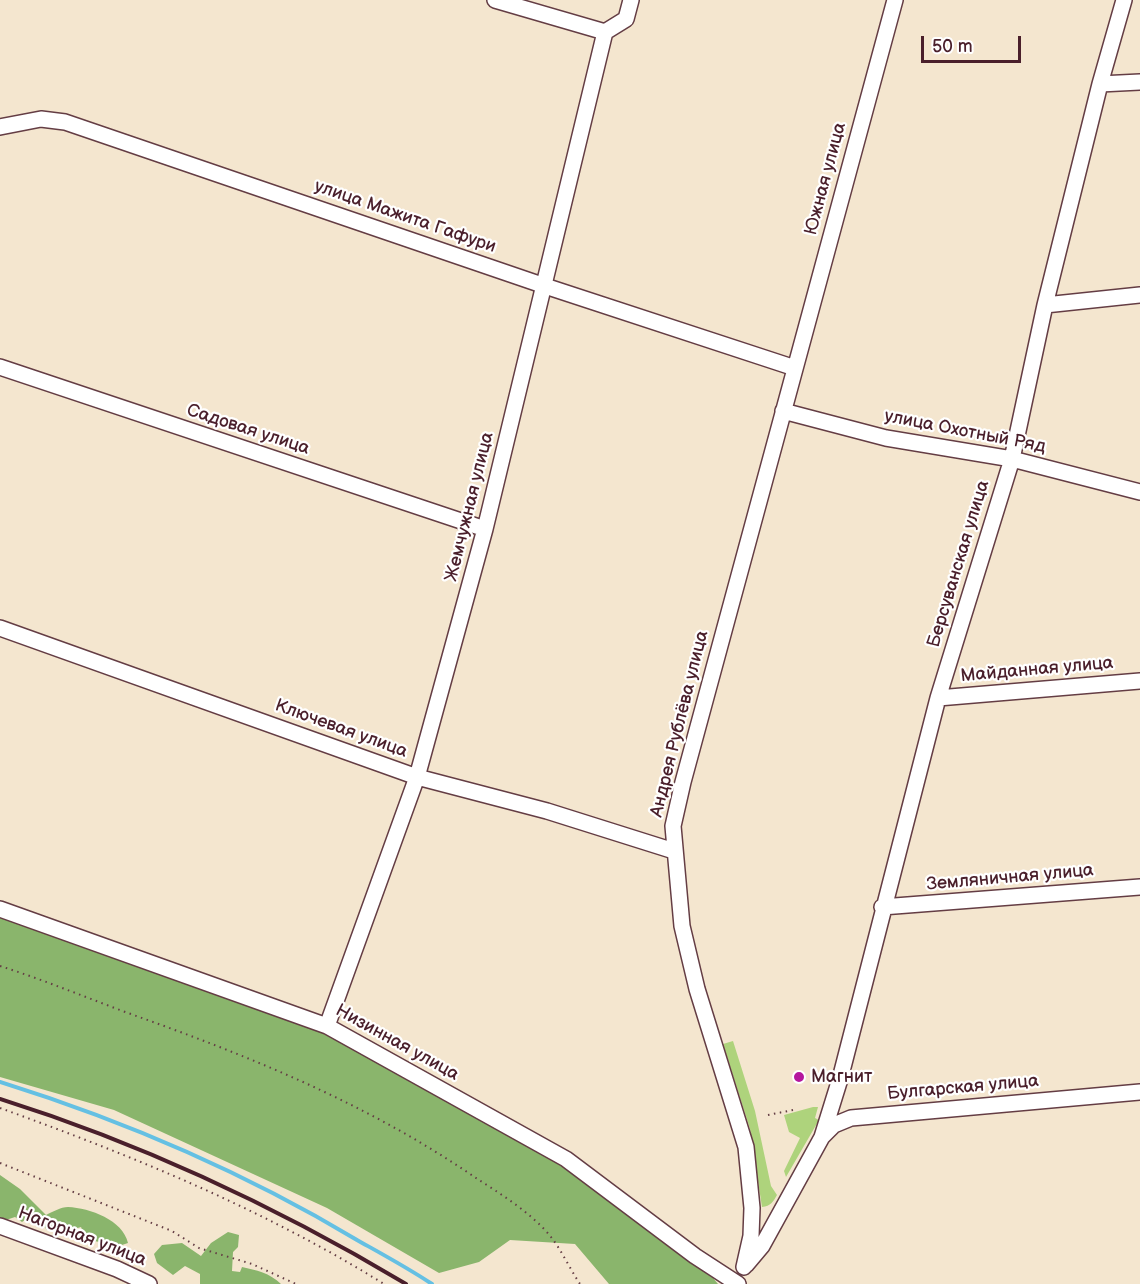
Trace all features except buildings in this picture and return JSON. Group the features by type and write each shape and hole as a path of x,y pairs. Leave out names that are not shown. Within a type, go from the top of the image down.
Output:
{"street":[{"path":"495,0 605,32 626,19 631,0"},
{"name":"Южная улица","path":"795,368 895,0"},
{"name":"Берсуванская улица","path":"822,1137 866,981 882,907 938,698 1012,459 1045,305 1100,84 1124,0"},
{"name":"Жемчужная улица","path":"327,1026 417,777 485,529 605,32"},
{"path":"1100,84 1140,82"},
{"name":"улица Мажита Гафури","path":"0,126 41,119 65,122 545,286 795,368"},
{"path":"1045,305 1140,295"},
{"name":"Садовая улица","path":"0,367 485,529"},
{"name":"Андрея Рублёва улица","path":"744,1268 751,1236 752,1208 746,1147 697,989 682,926 673,826 795,368"},
{"name":"улица Охотный Ряд","path":"783,411 886,438 1012,459 1140,492"},
{"name":"Ключевая улица","path":"0,628 417,777 547,811 674,851"},
{"name":"Майданная улица","path":"938,698 1140,681"},
{"name":"Земляничная улица","path":"882,907 1140,887"},
{"name":"Низинная улица","path":"0,909 327,1026 566,1159 695,1256 738,1284"},
{"name":"Булгарская улица","path":"738,1284 744,1268 762,1246 822,1137 834,1125 851,1118 1140,1092"},
{"name":"Нагорная улица","path":"0,1227 117,1269 149,1284"}],"path":[{"path":"0,966 255,1060 321,1089 392,1126 467,1172 539,1225 552,1238 580,1284"},
{"path":"0,1108 143,1162 207,1189 282,1226 384,1284"},
{"path":"768,1115 793,1110"},
{"path":"0,1163 172,1231 198,1248 252,1264 296,1284"}],"green space":[{"path":"0,911 295,1018 530,1143 718,1284 609,1284 575,1244 510,1240 479,1262 439,1273 327,1208 114,1110 0,1077"},
{"path":"733,1041 755,1111 771,1186 777,1195 771,1203 762,1207 750,1129 723,1044"},
{"path":"818,1107 815,1118 819,1120 786,1177 784,1171 800,1138 789,1132 784,1115"},
{"path":"0,1175 20,1189 46,1215 68,1207 95,1213 120,1228 128,1243 122,1245 86,1240 81,1227 47,1230 33,1214 22,1222 15,1217 0,1222"},
{"path":"228,1232 239,1235 238,1247 233,1252 232,1271 240,1272 242,1267 252,1269 268,1275 281,1284 200,1284 200,1274 185,1266 173,1275 157,1263 154,1254 162,1245 182,1243 201,1256 211,1243"}],"waterway":[{"path":"0,1082 138,1131 228,1171 315,1216 432,1284"}],"railway":[{"path":"0,1099 106,1136 259,1203 406,1284"}],"place":[{"name":"Магнит","path":"799,1077"}]}
